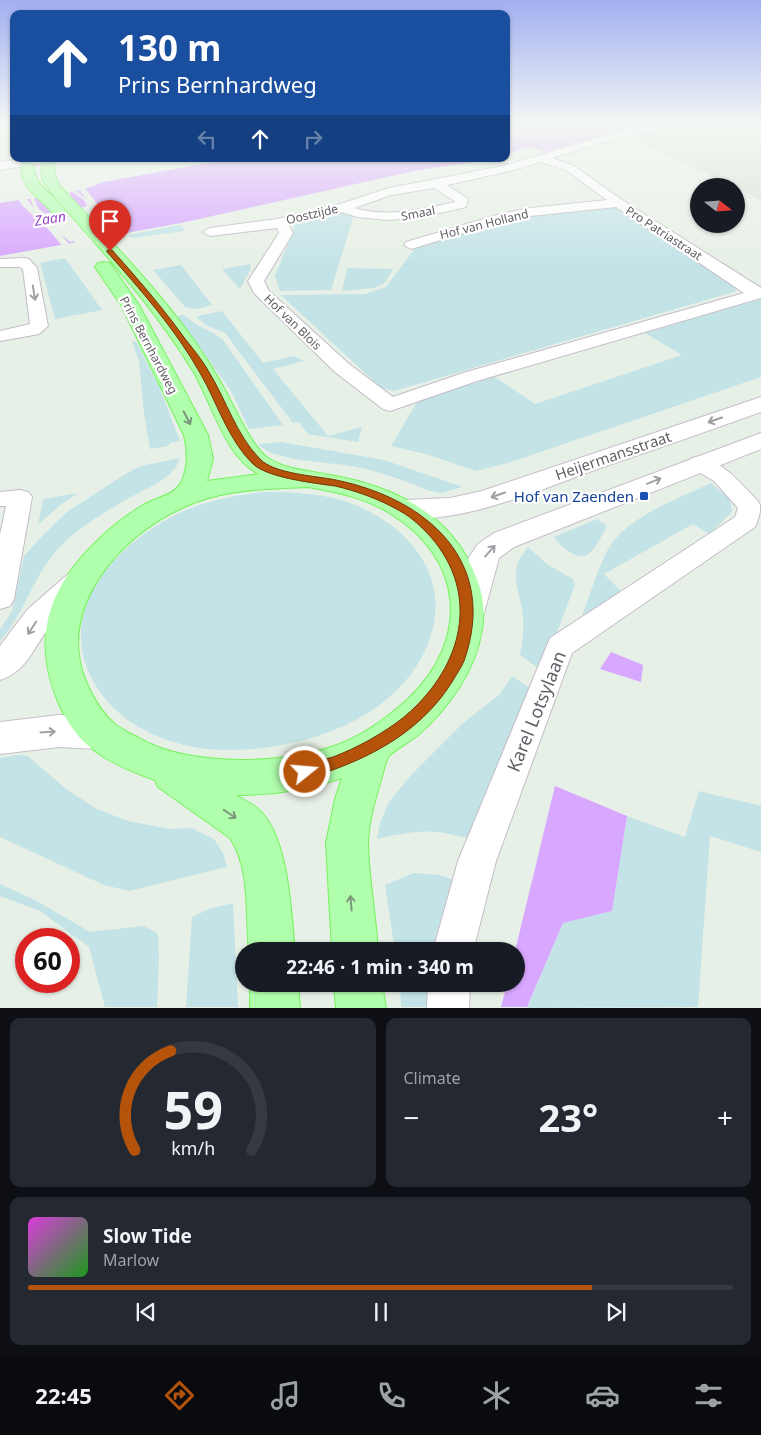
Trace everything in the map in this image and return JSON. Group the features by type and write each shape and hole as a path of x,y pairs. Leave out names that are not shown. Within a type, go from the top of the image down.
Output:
{"main road":[{"name":"Prins Bernhardweg","path":"26,171 28,180 36,190 154,300 204,371 250,456 257,463 268,468 308,480"},
{"name":"Prins Bernhardweg","path":"48,171 49,179 54,187 102,253 196,435 201,450 200,461 193,484 186,495"},
{"name":"Heijermansstraat","path":"405,508 450,507 489,498 761,404"},
{"path":"160,767 230,779 305,772 338,762 373,746 409,722 437,694 456,663 466,633 468,613 481,564 488,551 495,545 524,531 761,440"},
{"path":"0,666 14,654 38,619 79,582 98,558 119,537 143,519 186,495 244,484 308,480 335,483 361,490 405,508 432,531 452,555 463,582 468,613"},
{"path":"79,582 64,615 60,650 67,687 79,708 98,733 132,755 160,767 245,824 256,840 265,874 271,942"},
{"path":"0,738 50,731 98,733"},
{"path":"354,942 347,843 355,799 373,746"},
{"path":"274,992 275,1008"},
{"path":"359,992 361,1008"}],"street":[{"name":"Oostzijde","path":"210,232 277,223 342,208 363,199 390,192 491,171"},
{"name":"Pro Patriastraat","path":"574,171 618,203 759,294"},
{"name":"Smaal","path":"342,208 360,214 398,217 462,204 462,199 436,184"},
{"name":"Hof van Holland","path":"411,245 500,218 530,212 618,203"},
{"name":"Hof van Blois","path":"277,223 282,226 286,233 256,281 262,293 342,368 390,405 470,377 759,294"},
{"path":"0,263 24,262 30,268 39,326 33,330 0,336"},
{"name":"Karel Lotsylaan","path":"455,942 477,861 560,646 746,521 750,508 741,496 722,476 700,463"},
{"path":"0,599 10,498"},
{"path":"448,1008 449,992"}],"shaded area":[{"path":"701,171 761,171 761,200 745,192 745,178 715,178"},
{"path":"615,205 732,284 737,291 394,391 381,388 281,295 365,294 386,287 416,247 494,220"},
{"path":"344,210 354,215 331,290 280,291 275,276 294,229 294,222"},
{"path":"181,225 185,231 132,238 128,236 132,234"},
{"path":"65,258 102,310 55,319 40,263"},
{"path":"250,264 251,268 240,289 222,269"},
{"path":"181,265 212,305 197,309 185,307 153,270"},
{"path":"347,268 393,269 385,283 374,288 342,291"},
{"path":"761,299 761,377 508,463 476,471 429,455 391,446 419,399 495,377 535,404 682,355 645,333"},
{"path":"222,311 263,363 294,356 304,361 273,369 328,436 362,427 358,442 308,434 299,422 293,423 225,333 208,326 197,318 198,316"},
{"path":"184,315 223,340 283,425 249,429 231,391 177,316"},
{"path":"136,341 160,389 180,441 170,443 168,446 150,449 139,361 132,342"},
{"path":"281,442 384,460 463,487 441,493 430,491 370,470 277,455 258,444"},
{"path":"180,458 176,467 168,476 92,520 73,534 57,550 41,572 16,619 0,641 0,629 12,611 24,556 44,534 67,512 127,473 141,466"},
{"path":"711,483 730,500 732,512 709,534 693,524 604,574 623,593 582,616 603,559 615,539 626,528 653,510"},
{"path":"264,492 303,493 322,496 363,508 402,534 417,551 428,570 434,591 435,614 430,638 415,668 394,693 368,713 338,728 306,740 272,747 239,750 207,749 180,744 140,728 117,712 89,673 81,645 83,617 93,590 110,566 131,544 156,526 184,511 203,504 233,496"},
{"path":"78,493 60,505 38,525 43,499"},
{"path":"597,519 607,526 595,547 585,556 575,555 570,552 560,545 554,537"},
{"path":"528,547 548,565 573,579 575,585 542,671 520,655 523,621 516,572 521,556"},
{"path":"512,676 533,690 473,837 440,832 420,832 377,839 380,823 389,802 411,775 463,723 499,695"},
{"path":"17,755 28,756 66,789 97,809 128,821 170,829 191,828 214,839 223,853 227,867 129,891 104,885 0,837 0,758"},
{"path":"699,791 761,806 761,852 710,836 698,1007 527,1008 563,923 612,911 627,816 685,837"},
{"path":"414,873 439,875 454,880 435,942 394,942 385,885"},
{"path":"0,884 37,901 90,932 144,926 158,934 157,1007 105,1007 89,947 80,940 80,928 63,928 40,911 0,896"},
{"path":"233,903 235,992 237,992 238,1007 186,1007 192,917 209,909"},
{"path":"400,992 429,992 428,1007 401,1007"}],"water":[{"name":"Zaan","path":"164,171 414,171 181,223 0,256 0,203 66,193 103,182"},
{"path":"611,652 643,665 641,682 600,669"},
{"path":"555,786 627,816 612,911 563,923 527,1007 501,1007 505,992 525,992 525,942 517,942"}],"pier":[{"path":"84,187 123,237 116,238 108,229 113,237 77,245 74,241 70,242 61,234 71,246 64,248 17,198 24,196 34,208 30,198 33,197 39,209 45,214 52,212 32,195 69,190 71,196 81,208 87,206 84,200 71,191 75,190 87,200 78,188"}],"place":[{"name":"Hof van Zaenden","path":"644,496"}],"route":[{"path":"110,251 154,300 204,371 242,443 257,463 308,480 335,483 361,490 405,508 432,531 452,555 463,582 468,613 466,633 456,663 437,694 409,722 373,746 338,762 305,772"}]}
